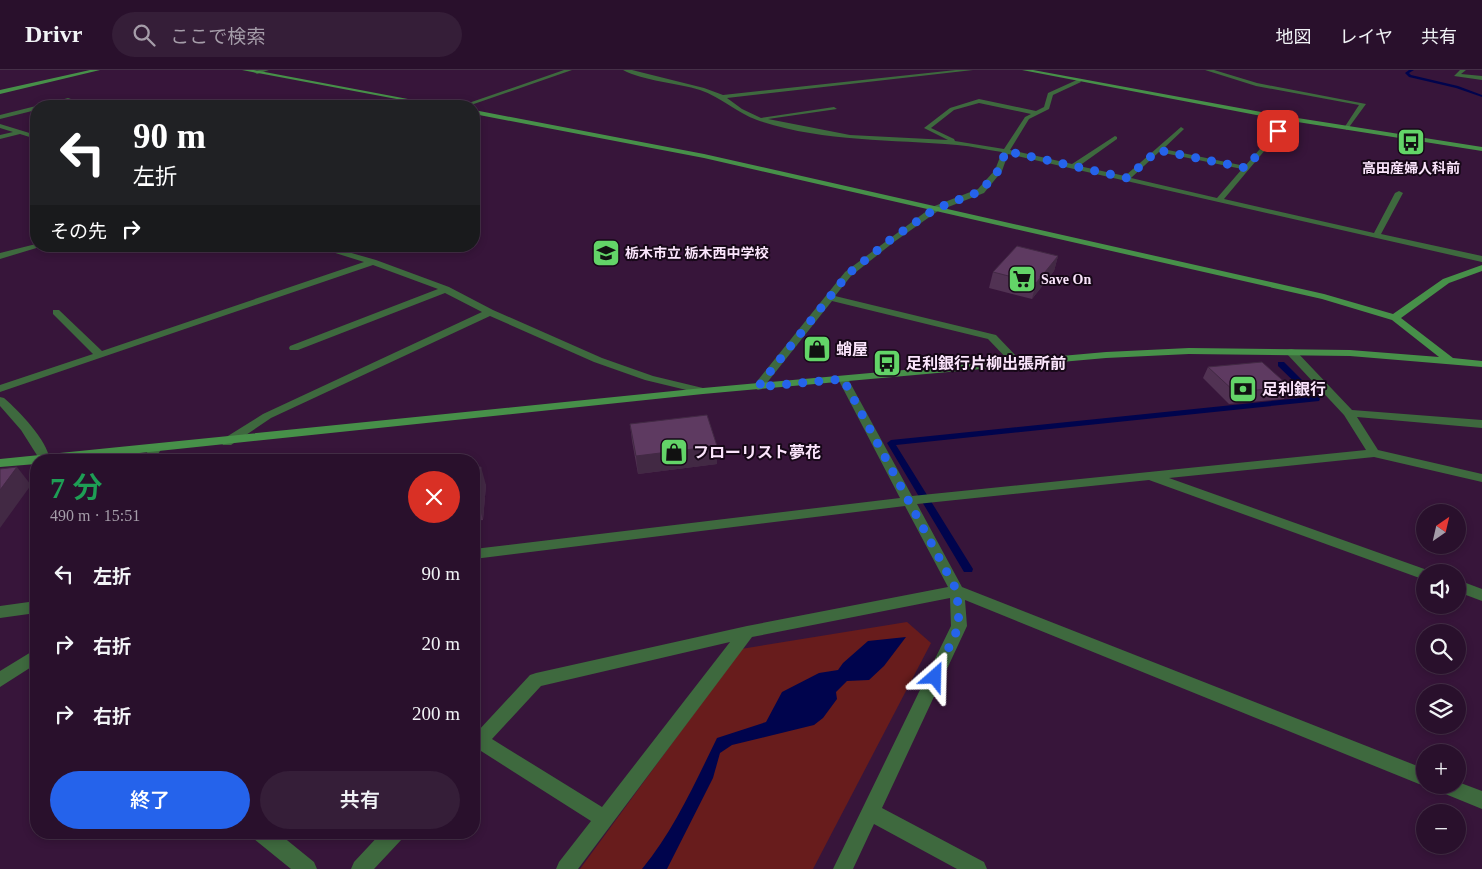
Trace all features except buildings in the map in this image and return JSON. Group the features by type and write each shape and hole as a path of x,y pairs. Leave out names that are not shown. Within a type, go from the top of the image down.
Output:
{"street":[{"path":"0,87 79,70"},
{"path":"0,92 97,70"},
{"path":"245,70 409,100"},
{"path":"257,72 266,70"},
{"path":"480,100 569,70"},
{"path":"626,70 663,78 722,97 740,110 760,119 792,127 850,137 959,143 1006,151 1482,259"},
{"path":"722,97 970,70"},
{"path":"1025,70 1289,118 1482,149"},
{"path":"1208,70 1256,84 1363,104 1347,128"},
{"path":"1463,70 1456,74 1482,78"},
{"path":"758,387 848,274 890,240 935,209 981,191 998,171 1006,151 1027,118 1047,108 1050,94 1079,80"},
{"path":"959,143 927,128 952,109 979,101 1037,113"},
{"path":"760,119 834,109"},
{"path":"0,117 30,110"},
{"path":"480,113 704,156 1324,297 1395,318 1449,360"},
{"path":"1218,200 1289,118"},
{"path":"0,126 30,135"},
{"path":"1127,178 1181,129"},
{"path":"0,137 20,132"},
{"path":"1074,166 1115,138"},
{"path":"1158,150 1246,168"},
{"path":"1376,236 1399,193"},
{"path":"0,256 30,248"},
{"path":"338,252 373,262 446,289 490,312 598,360 649,378 703,391"},
{"path":"0,389 373,262"},
{"path":"1395,318 1444,281 1467,271 1482,268"},
{"path":"294,348 446,289"},
{"path":"828,298 992,337 1016,362"},
{"path":"56,312 100,355"},
{"path":"227,442 267,416 490,312"},
{"path":"98,454 703,391 1106,355 1189,351 1350,353 1482,364"},
{"path":"1291,352 1349,413 1374,453"},
{"path":"843,379 957,591 959,626 843,869"},
{"path":"0,400 17,415 34,438 38,454"},
{"path":"1349,413 1482,424"},
{"path":"152,454 156,448"},
{"path":"480,553 908,501 1374,453 1482,478"},
{"path":"0,463 30,461"},
{"path":"1148,475 1416,572"},
{"path":"1466,589 1482,595"},
{"path":"480,738 536,680 747,632 957,591 1416,774"},
{"path":"0,612 30,608"},
{"path":"566,869 747,632"},
{"path":"0,680 30,660"},
{"path":"480,744 604,819"},
{"path":"1466,794 1482,800"},
{"path":"870,812 977,869"},
{"path":"269,839 306,869"},
{"path":"361,869 389,839"}],"shaded area":[{"path":"907,622 931,643 813,869 580,869 741,649"},
{"path":"906,637 884,666 869,680 847,681 836,692 837,699 823,718 814,725 732,745 720,753 713,778 667,869 642,869 674,822 717,738 766,722 782,692 819,673 838,670 843,663 868,641"}],"waterway":[{"path":"1412,70 1407,73 1410,76 1457,87 1482,96"},
{"path":"968,569 891,443 1316,399 1281,364"}],"place":[{"name":"高田産婦人科前","path":"1411,142"},
{"name":"栃木市立 栃木西中学校","path":"606,253"},
{"name":"Save On","path":"1022,279"},
{"name":"蛸屋","path":"817,349"},
{"name":"足利銀行片柳出張所前","path":"887,363"},
{"name":"足利銀行","path":"1243,389"},
{"name":"フローリスト夢花","path":"674,452"}],"route":[{"path":"935,677 959,626 957,591 843,379 758,387 848,274 890,240 935,209 981,191 998,171 1006,151 1127,178 1158,150 1246,168 1278,131"}]}
